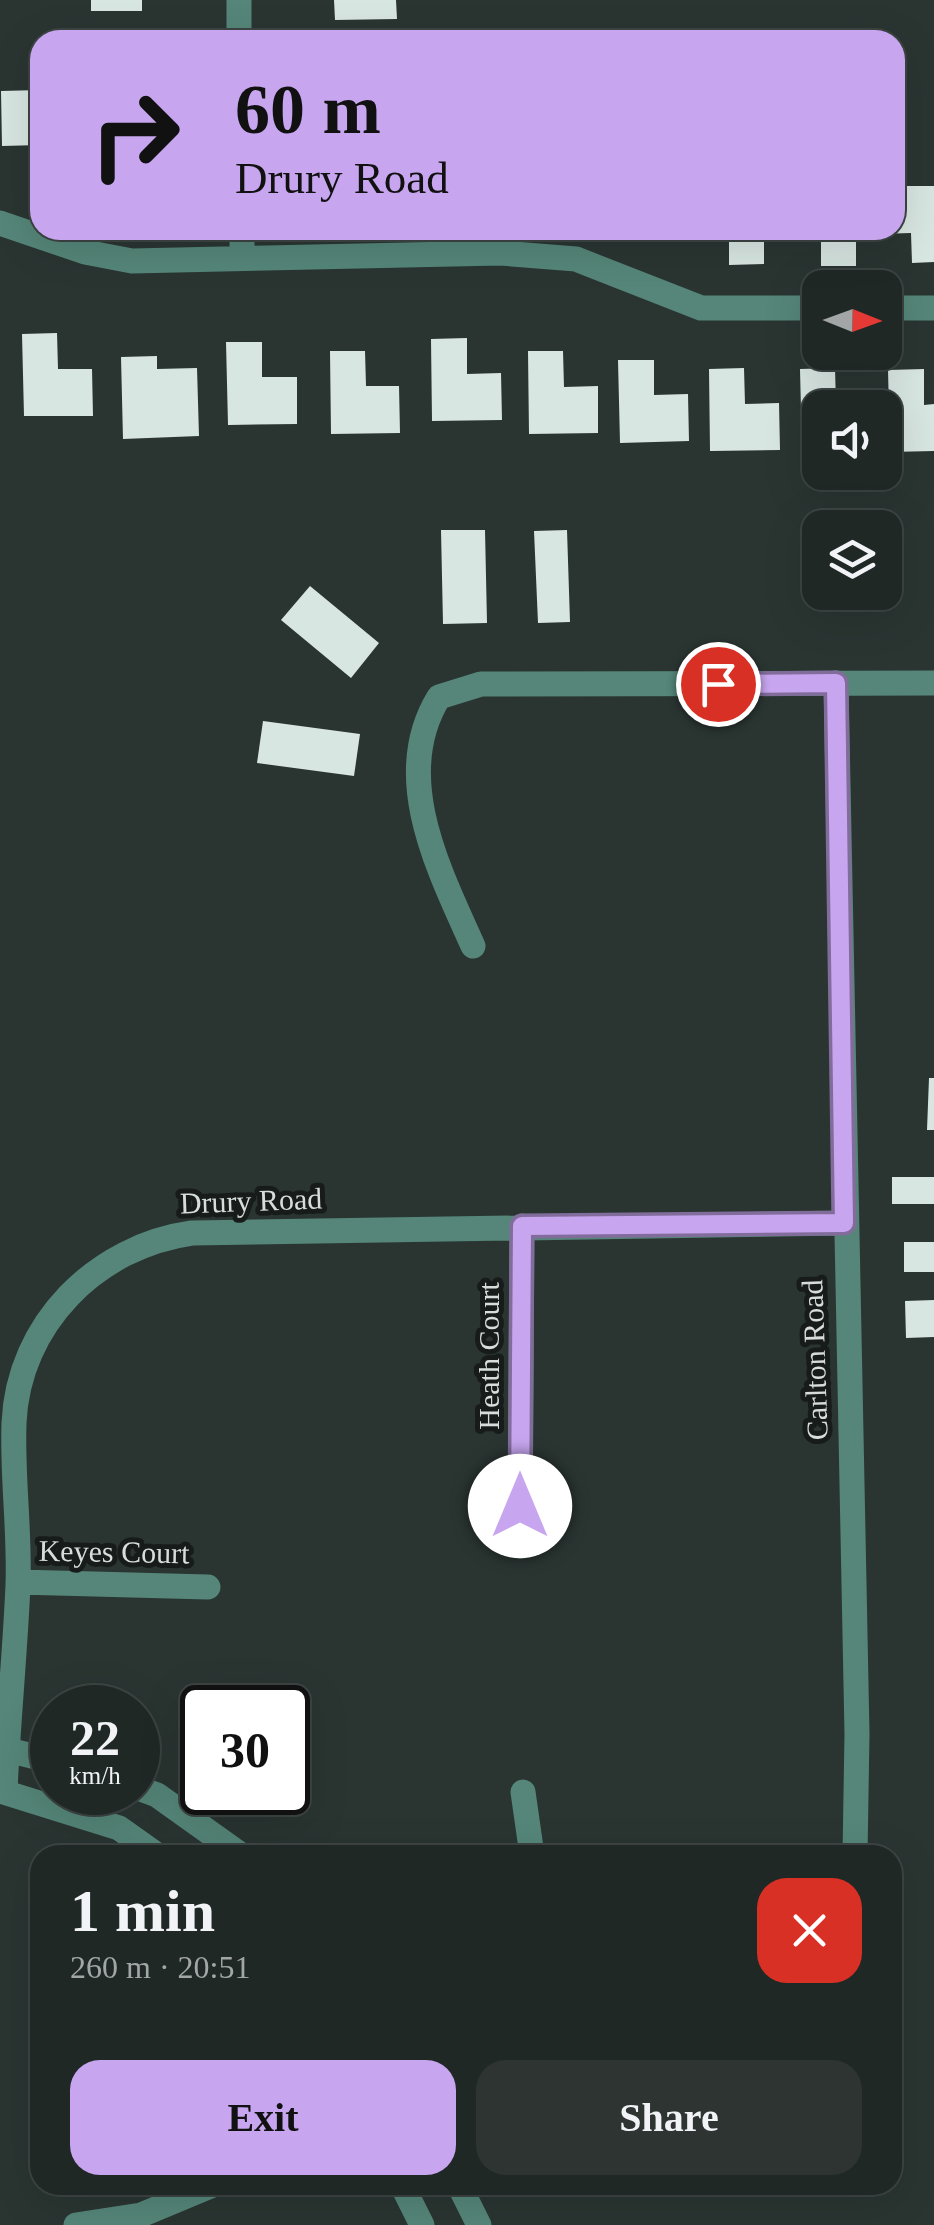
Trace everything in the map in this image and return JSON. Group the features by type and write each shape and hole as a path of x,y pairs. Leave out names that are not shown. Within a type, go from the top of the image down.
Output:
{"street":[{"path":"239,0 239,30"},
{"path":"0,223 30,233"},
{"path":"50,240 132,261 500,253 576,259 701,308 802,308"},
{"path":"242,240 242,257"},
{"path":"902,308 934,308"},
{"path":"473,946 436,863 420,794 424,721 439,697 481,684 934,682"},
{"name":"Carlton Road","path":"836,683 844,1223 858,1734 855,1845"},
{"name":"Drury Road","path":"2,1791 18,1582 14,1419 27,1365 47,1323 75,1286 114,1256 163,1237 192,1233 844,1223"},
{"name":"Heath Court","path":"520,1546 522,1226"},
{"name":"Keyes Court","path":"18,1582 208,1587"},
{"path":"4,1748 30,1756"},
{"path":"2,1791 119,1828 143,1845"},
{"path":"523,1792 531,1845"},
{"path":"160,1798 226,1845"},
{"path":"407,2195 422,2225"},
{"path":"464,2195 479,2225"},
{"path":"76,2225 182,2204"}],"building":[{"path":"91,0 142,0 142,11 91,11"},
{"path":"334,0 396,0 397,19 335,20"},
{"path":"30,90 30,145 2,146 1,91"},
{"path":"905,186 934,186 934,262 912,263 911,233 905,233"},
{"path":"729,240 764,240 764,264 729,265"},
{"path":"821,240 856,240 856,266 821,266"},
{"path":"57,333 58,369 92,369 93,416 24,416 22,334"},
{"path":"467,338 467,374 501,373 502,420 432,421 431,339"},
{"path":"226,342 262,342 262,377 297,377 297,424 228,425"},
{"path":"330,351 365,351 366,386 399,386 400,433 331,434"},
{"path":"528,351 563,351 564,387 598,386 598,433 529,434"},
{"path":"157,356 157,369 197,368 199,436 123,439 121,357"},
{"path":"618,360 654,360 654,395 688,394 689,441 620,443"},
{"path":"744,368 745,404 779,403 780,450 710,451 709,369"},
{"path":"800,369 835,370 836,390 802,390 802,451"},
{"path":"924,369 924,405 934,404 934,451 902,452 902,390 888,390 888,370"},
{"path":"441,530 485,530 487,623 443,624"},
{"path":"567,530 570,622 538,623 534,531"},
{"path":"310,586 379,643 351,678 281,620"},
{"path":"263,721 360,734 354,776 257,763"},
{"path":"929,1078 934,1078 934,1130 927,1130"},
{"path":"892,1177 934,1177 934,1204 892,1204"},
{"path":"904,1242 934,1242 934,1272 904,1272"},
{"path":"934,1300 934,1337 906,1338 905,1301"}],"route":[{"path":"520,1506 522,1226 844,1223 836,683 718,684"}]}
